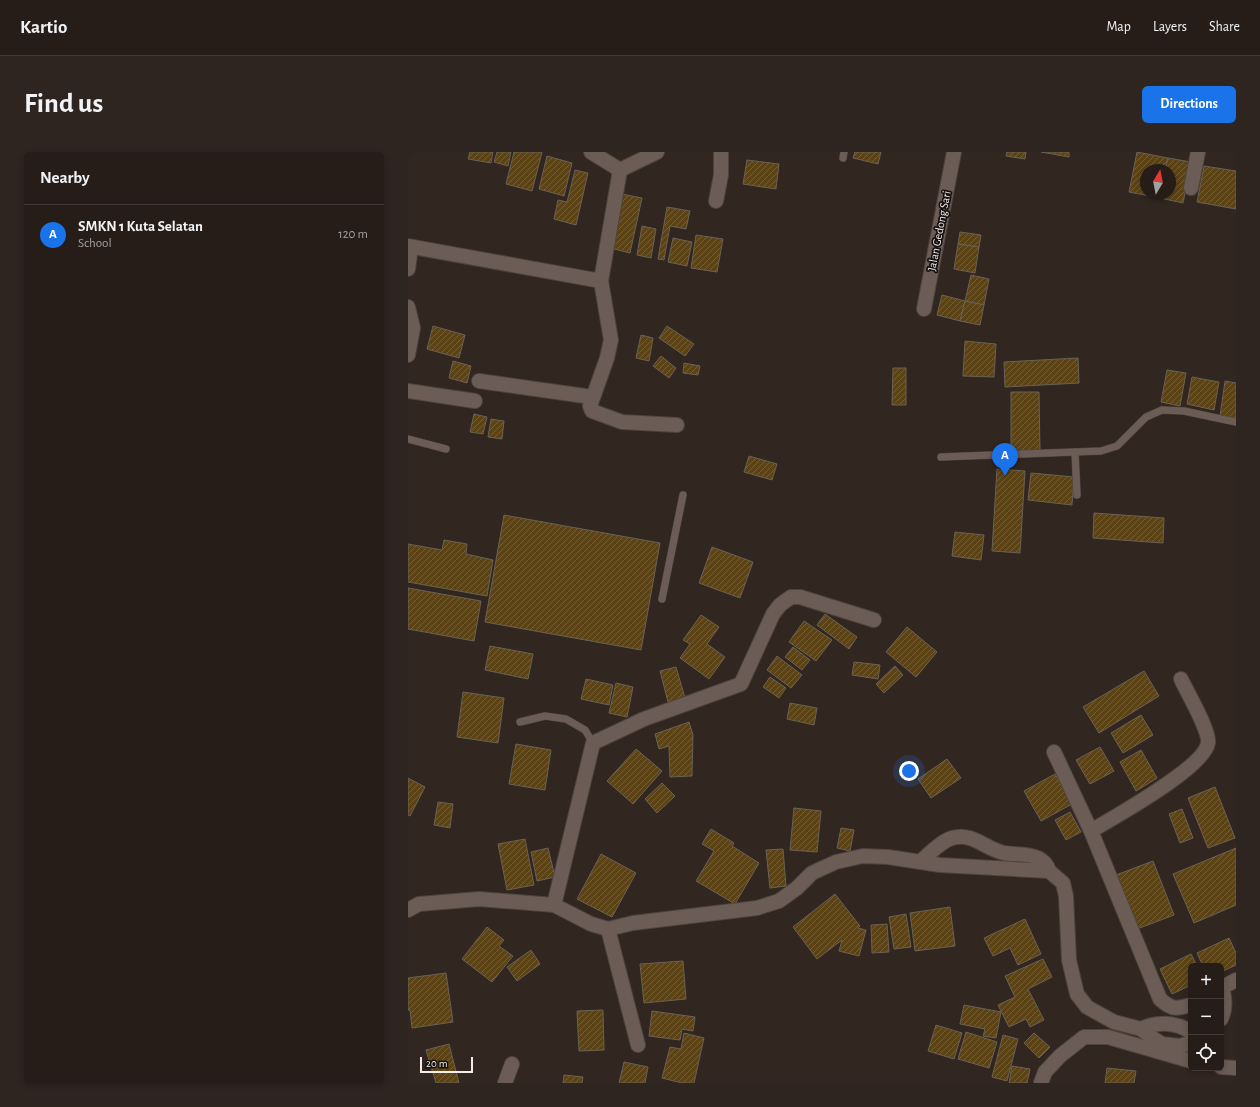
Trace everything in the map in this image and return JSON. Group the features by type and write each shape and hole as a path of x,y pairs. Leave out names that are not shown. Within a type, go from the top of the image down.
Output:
{"street":[{"path":"591,152 620,170"},
{"path":"620,170 657,152"},
{"path":"716,201 721,175 721,152"},
{"name":"Jalan Gedong Sari","path":"924,309 954,152"},
{"path":"1191,188 1198,152"},
{"path":"620,170 601,281 611,340 607,358 590,406 592,411 622,422 677,425"},
{"path":"408,269 409,246 601,281"},
{"path":"408,307 413,328 408,355"},
{"path":"479,381 592,397"},
{"path":"408,391 475,401"},
{"path":"554,905 592,744 644,719 741,684 773,614 780,605 791,597 800,597 874,620"},
{"path":"1091,831 1168,784 1201,756 1206,748 1208,734 1181,679"},
{"path":"1054,752 1091,831 1160,999 1168,1006 1179,1009 1188,1006"},
{"path":"920,862 944,842 952,838 967,837 973,838 994,850 1036,857 1046,864 1049,871 1063,883 1065,890 1069,960 1077,994 1088,1007 1104,1018 1141,1029 1162,1044 1179,1046 1188,1044"},
{"path":"408,910 419,904 479,899 554,905 591,924 608,929 633,923 757,908 779,901 797,888 812,874 836,862 864,856 888,857 940,865 1049,871"},
{"path":"608,929 638,1045"},
{"path":"1224,987 1236,981"},
{"path":"1224,995 1224,1011"},
{"path":"1141,1029 1149,1025 1167,1024 1182,1027 1188,1030"},
{"path":"1041,1083 1045,1072 1060,1056 1084,1037 1108,1037 1188,1060"},
{"path":"505,1083 512,1064"},
{"path":"1224,1067 1236,1068"}],"lane":[{"path":"941,457 1101,452 1117,446 1146,417 1162,410 1184,411 1236,422"},
{"path":"408,439 446,449"},
{"path":"1075,452 1077,495"},
{"path":"662,599 683,495"},
{"path":"520,722 545,716 566,719 585,730 592,744"}],"building":[{"path":"470,152 493,152 491,163 468,159"},
{"path":"497,152 511,152 508,166 494,162"},
{"path":"514,152 542,152 532,191 506,184"},
{"path":"855,152 881,152 878,164 853,158"},
{"path":"1007,152 1026,152 1025,159 1006,156"},
{"path":"1041,152 1069,152 1069,157"},
{"path":"1137,152 1168,158 1166,164 1140,164 1140,194 1129,192"},
{"path":"547,156 572,163 564,196 539,189"},
{"path":"1168,158 1191,162 1183,203 1169,200 1176,200 1176,164 1166,164"},
{"path":"747,160 779,164 776,189 743,184"},
{"path":"1204,166 1236,171 1236,209 1197,202"},
{"path":"575,170 588,173 576,225 554,219 558,200 567,202"},
{"path":"622,194 642,198 630,253 610,248"},
{"path":"667,207 690,211 686,229 670,226 664,260 658,259"},
{"path":"642,226 656,229 651,258 637,255"},
{"path":"960,232 981,235 979,247 958,244"},
{"path":"696,235 723,239 717,272 691,268"},
{"path":"673,238 692,242 687,266 668,262"},
{"path":"958,244 979,247 975,273 954,269"},
{"path":"971,275 989,279 984,305 965,301"},
{"path":"942,295 965,301 960,321 937,315"},
{"path":"965,301 984,305 980,325 960,321"},
{"path":"433,326 465,335 459,358 427,349"},
{"path":"667,326 694,344 685,356 659,338"},
{"path":"641,335 653,338 649,361 636,358"},
{"path":"965,341 996,344 994,377 963,376"},
{"path":"661,356 676,368 669,378 653,366"},
{"path":"1078,358 1079,383 1005,387 1004,362"},
{"path":"453,361 471,366 467,383 449,378"},
{"path":"684,363 700,366 698,375 683,373"},
{"path":"893,368 906,368 906,405 892,405"},
{"path":"1167,370 1186,373 1180,406 1161,402"},
{"path":"1192,377 1219,382 1214,410 1187,404"},
{"path":"1225,381 1236,383 1236,419 1220,416"},
{"path":"1011,392 1039,392 1040,452 1011,452"},
{"path":"474,414 487,417 483,434 470,432"},
{"path":"491,419 504,421 502,439 488,437"},
{"path":"749,456 777,464 772,480 744,472"},
{"path":"997,469 1025,471 1020,553 992,551"},
{"path":"1031,473 1074,477 1072,505 1028,500"},
{"path":"1094,513 1164,518 1163,543 1093,538"},
{"path":"504,515 660,543 641,650 485,622"},
{"path":"955,532 984,535 981,560 952,556"},
{"path":"444,540 467,544 466,554 493,560 487,596 408,582 408,544 442,550"},
{"path":"712,547 753,562 740,598 699,583"},
{"path":"408,588 481,601 474,641 408,629"},
{"path":"825,614 857,637 849,649 817,625"},
{"path":"701,615 719,627 707,644 725,657 709,679 680,658 690,644 683,640"},
{"path":"804,621 832,640 816,661 789,642"},
{"path":"907,627 937,652 916,677 886,652"},
{"path":"490,646 533,654 528,679 485,670"},
{"path":"793,647 810,660 802,670 785,657"},
{"path":"777,656 802,675 791,688 767,670"},
{"path":"854,662 880,665 878,679 852,675"},
{"path":"895,666 903,675 884,693 876,684"},
{"path":"676,667 685,698 668,702 660,671"},
{"path":"1144,671 1159,696 1099,733 1083,707"},
{"path":"770,677 786,688 779,698 763,687"},
{"path":"586,679 613,685 609,705 581,699"},
{"path":"616,683 633,687 627,717 609,713"},
{"path":"463,692 504,698 498,743 457,737"},
{"path":"790,703 817,708 814,725 787,719"},
{"path":"1141,715 1153,735 1123,753 1111,733"},
{"path":"689,722 693,735 692,776 670,777 669,746 659,749 655,734"},
{"path":"516,744 551,750 545,790 509,784"},
{"path":"1100,747 1114,771 1090,784 1076,760"},
{"path":"636,749 662,771 633,804 607,781"},
{"path":"1141,750 1157,778 1136,791 1120,762"},
{"path":"947,759 961,778 931,798 918,779"},
{"path":"1055,774 1072,804 1041,821 1024,791"},
{"path":"408,778 425,787 410,816 408,815"},
{"path":"662,783 675,796 657,813 645,799"},
{"path":"1215,787 1235,838 1208,848 1188,798"},
{"path":"438,802 453,804 450,828 434,825"},
{"path":"794,808 821,811 817,852 790,850"},
{"path":"1182,809 1193,838 1180,843 1169,814"},
{"path":"1070,812 1081,832 1066,840 1055,820"},
{"path":"841,828 854,830 850,851 837,848"},
{"path":"711,829 734,843 732,846 759,863 735,904 696,881 714,851 702,844"},
{"path":"525,839 534,885 507,890 498,844"},
{"path":"548,848 555,877 537,881 531,852"},
{"path":"1236,848 1236,905 1194,923 1173,874"},
{"path":"783,849 786,886 770,888 766,850"},
{"path":"601,854 636,873 612,917 577,899"},
{"path":"1153,861 1174,915 1137,929 1116,875"},
{"path":"835,894 860,926 858,928 866,930 859,956 839,951 842,940 817,959 793,927"},
{"path":"950,907 955,946 915,951 910,913"},
{"path":"906,914 911,947 894,949 889,917"},
{"path":"1025,919 1041,954 1018,965 1010,948 993,956 984,938"},
{"path":"887,924 889,952 872,953 871,925"},
{"path":"487,927 504,940 499,946 513,956 492,982 462,959"},
{"path":"1229,938 1236,953 1236,965 1224,971 1224,963 1202,963 1197,953"},
{"path":"531,950 540,964 517,981 507,967"},
{"path":"1191,954 1196,963 1188,963 1188,986 1172,994 1160,969"},
{"path":"1043,959 1052,977 1028,989 1044,1020 1030,1027 1026,1019 1009,1027 998,1005 1015,997 1005,976"},
{"path":"683,961 686,999 644,1003 640,964"},
{"path":"446,973 453,1022 412,1028 410,1010 408,1010 408,978"},
{"path":"964,1005 1001,1012 996,1038 983,1036 985,1029 960,1024"},
{"path":"603,1010 604,1050 579,1051 577,1011"},
{"path":"652,1011 695,1017 693,1031 682,1029 680,1040 649,1036"},
{"path":"936,1025 962,1033 954,1059 928,1051"},
{"path":"966,1032 997,1042 989,1068 958,1059"},
{"path":"684,1033 704,1038 694,1083 682,1083 662,1078 670,1047 681,1049"},
{"path":"1034,1033 1050,1047 1039,1058 1024,1043"},
{"path":"1003,1035 1018,1039 1007,1081 992,1077"},
{"path":"449,1044 459,1083 436,1083 426,1050"},
{"path":"624,1062 648,1067 645,1083 619,1083"},
{"path":"1012,1066 1030,1069 1027,1083 1009,1083"},
{"path":"1107,1068 1136,1071 1134,1083 1105,1083"},
{"path":"564,1075 583,1077 582,1083 563,1083"}],"place":[{"name":"SMKN 1 Kuta Selatan","path":"1005,476"}]}
